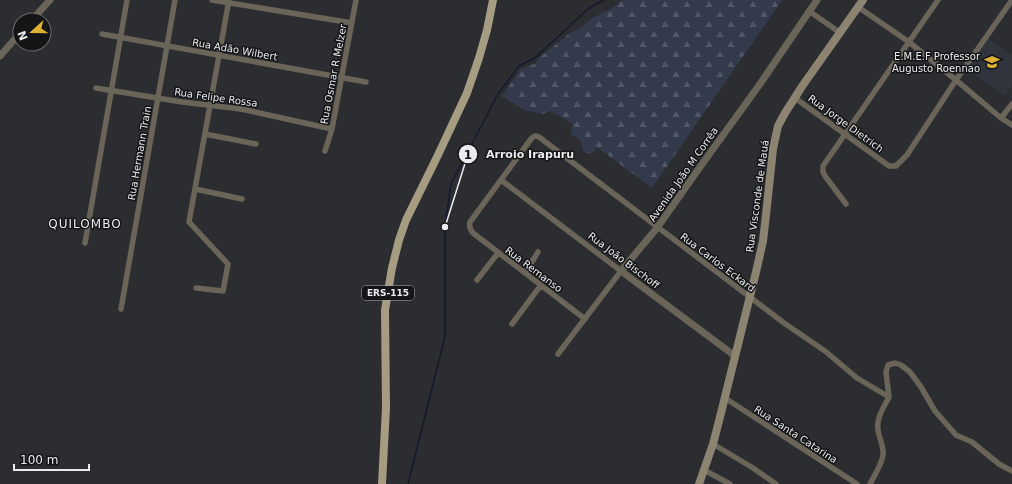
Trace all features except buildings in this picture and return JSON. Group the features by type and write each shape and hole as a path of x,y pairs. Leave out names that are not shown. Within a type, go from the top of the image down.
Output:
{"main road":[{"name":"ERS-115","path":"382,484 386,408 385,310 392,268 406,220 467,93 487,30 493,0"},
{"name":"Rua Visconde de Mauá","path":"699,484 713,444 763,241 775,137 778,126 803,85 860,3"}],"street":[{"path":"39,12 50,0"},
{"path":"85,243 127,0"},
{"name":"Rua Hermann Train","path":"121,309 174,0"},
{"path":"212,0 229,1 352,23"},
{"name":"Rua Osmar R Melzer","path":"325,151 332,129 356,0"},
{"name":"Avenida João M Corrêa","path":"558,354 621,271 657,228 760,84 817,0"},
{"path":"846,204 825,176 823,169 826,162 938,0"},
{"path":"956,80 1010,8 1012,0"},
{"path":"196,288 223,290 228,264 189,222 229,1"},
{"path":"860,3 1001,118 1012,125"},
{"path":"809,11 839,32"},
{"name":"Rua Adão Wilbert","path":"102,34 366,82"},
{"path":"0,56 12,42"},
{"name":"Rua Jorge Dietrich","path":"795,98 886,164 896,166 906,155 956,80"},
{"name":"Rua Felipe Rossa","path":"96,88 240,109 332,129"},
{"path":"1001,118 1012,104"},
{"path":"205,134 256,144"},
{"name":"Rua Carlos Eckard","path":"501,180 533,136 538,136 657,228 825,352 857,378 889,397"},
{"name":"Rua Remanso","path":"501,180 470,222 470,230 585,319"},
{"name":"Rua João Bischoff","path":"501,180 735,356"},
{"path":"195,188 242,199"},
{"path":"525,273 538,252"},
{"path":"477,280 498,253"},
{"path":"512,324 541,285"},
{"path":"870,484 883,454 878,430 878,422 889,397 886,372 888,365 895,363 901,365 910,372 935,411 956,434 972,442 999,464 1012,471"},
{"name":"Rua Santa Catarina","path":"725,398 857,484"},
{"path":"713,444 776,484"},
{"path":"704,470 730,484"}],"shaded area":[{"name":"E.M.E.F Professor Augusto Roennao","path":"988,38 1012,55 1012,85 1005,96 967,69"}],"green space":[{"path":"622,0 782,0 652,188 597,147 592,154 584,152 580,140 570,134 573,124 551,111 543,114 524,110 502,96 521,69 536,63 539,58 570,33 582,27 592,18 611,9"}],"waterway":[{"path":"408,484 445,337 445,227 451,184 498,94 519,66 535,58 589,8 604,0"}],"place":[{"name":"E.M.E.F Professor Augusto Roennao","path":"992,62"},
{"name":"Arroio Irapuru","path":"445,227"}],"district":[{"name":"QUILOMBO","path":"85,224"}]}
